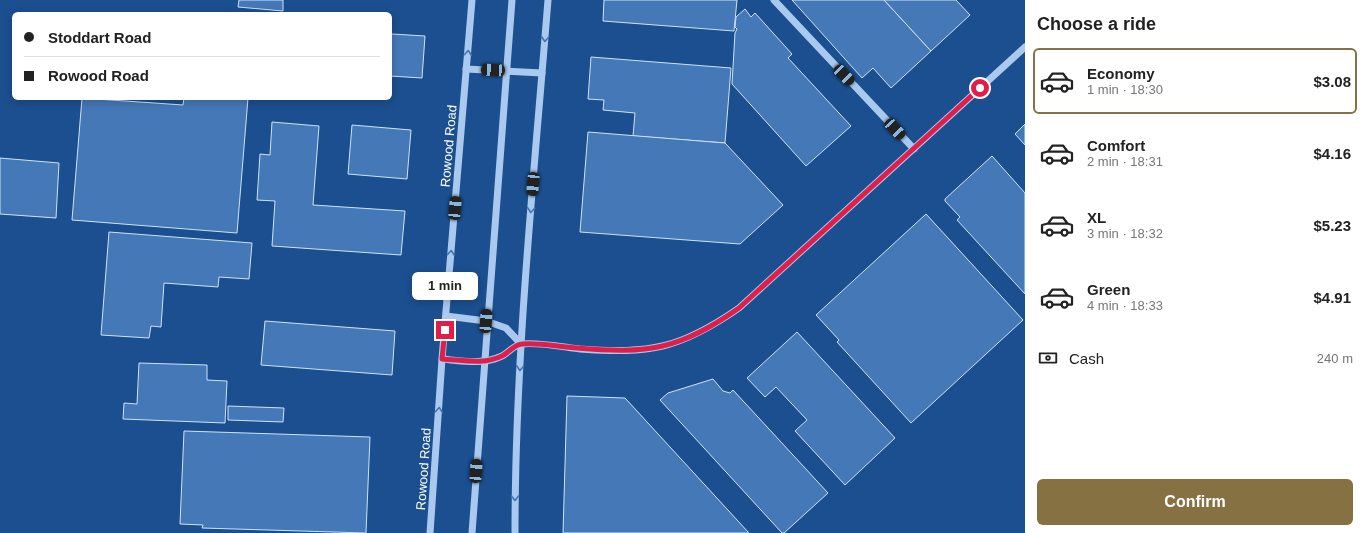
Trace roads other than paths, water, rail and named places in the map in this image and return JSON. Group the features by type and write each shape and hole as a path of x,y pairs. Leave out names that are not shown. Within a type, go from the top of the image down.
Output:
{"street":[{"name":"Rowood Road","path":"430,533 442,359 472,0"},
{"path":"472,533 486,321 512,0"},
{"path":"516,533 515,472 521,344 548,0"},
{"path":"774,0 914,149"},
{"path":"442,359 484,362 503,356 521,344 618,352 651,350 681,342 713,326 739,308 1025,47"},
{"path":"466,69 542,73"},
{"path":"446,316 486,321 506,328 521,344"}]}
